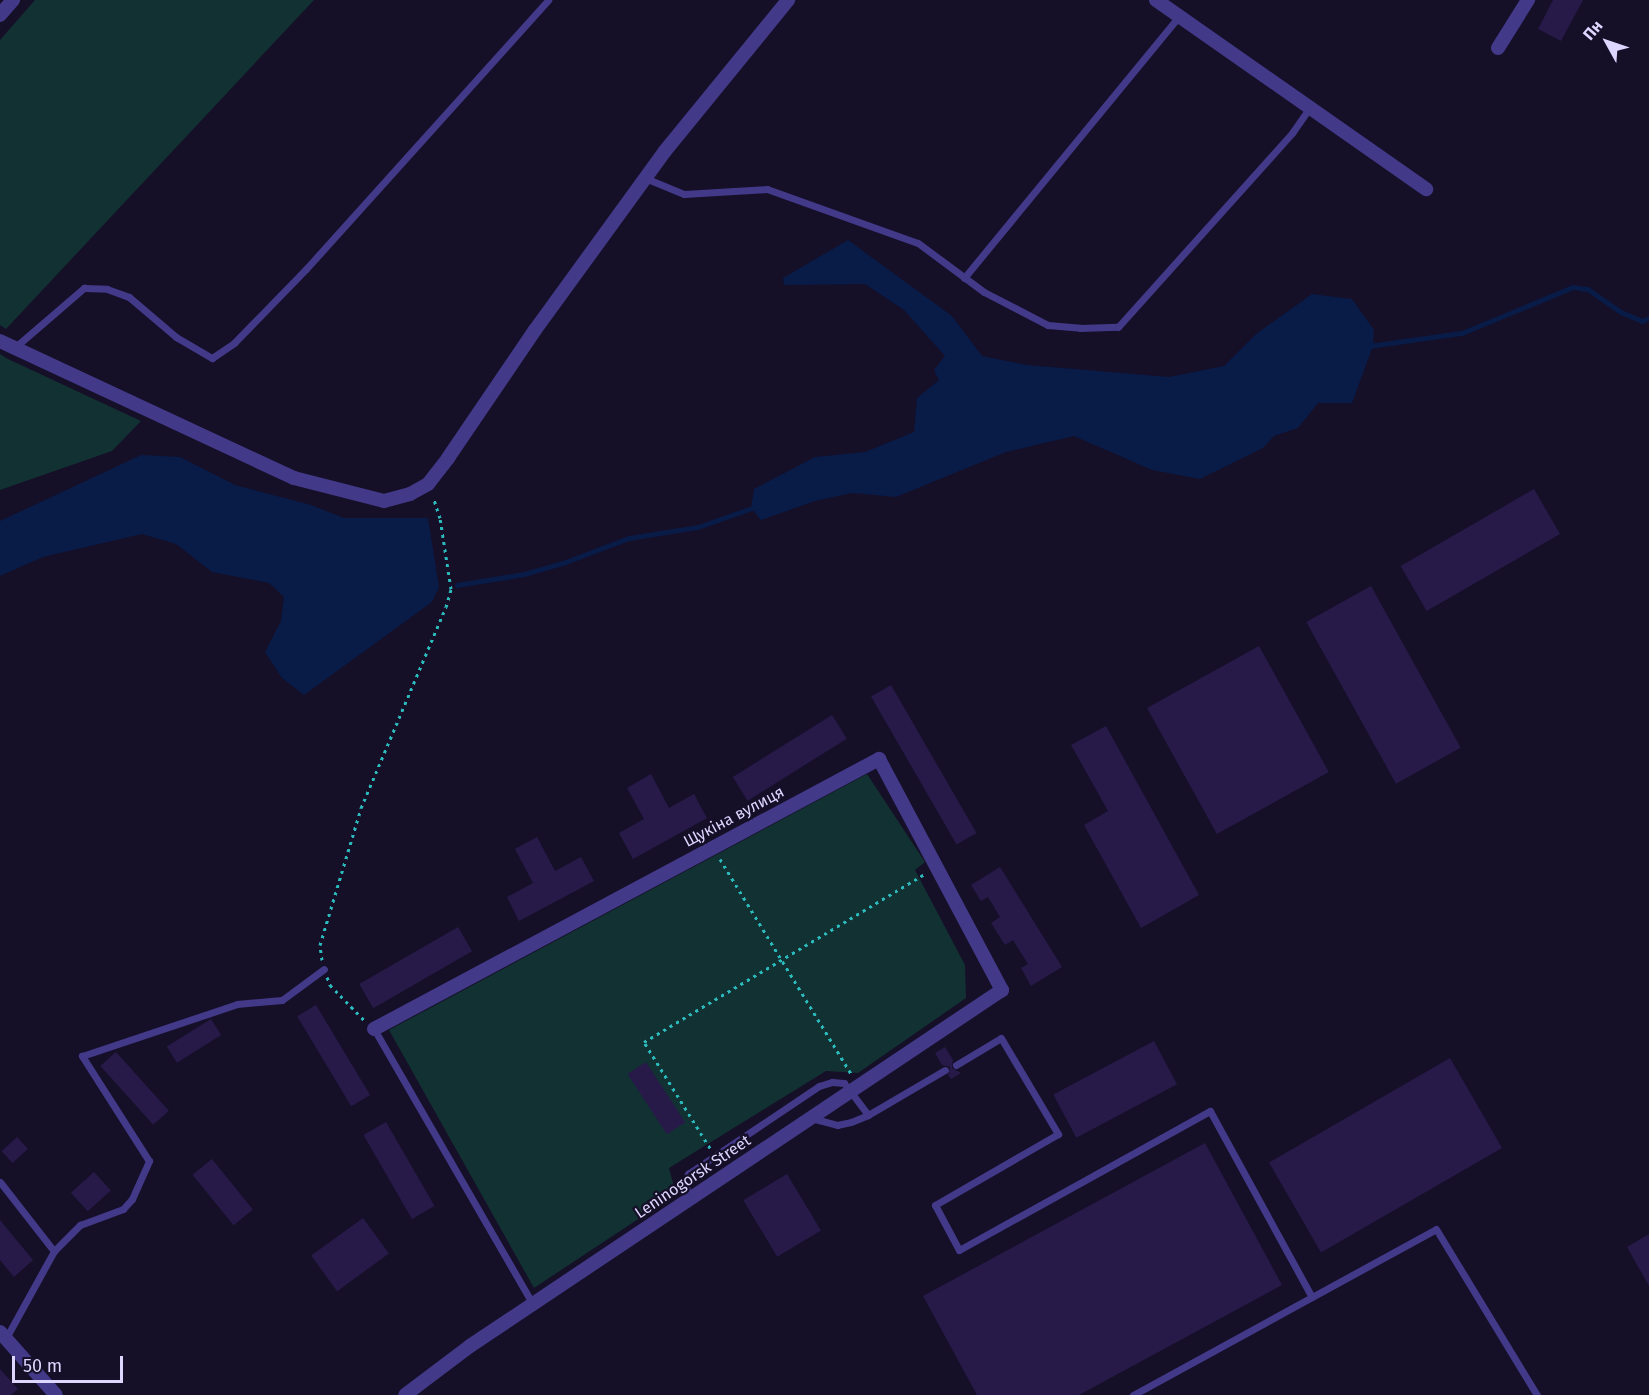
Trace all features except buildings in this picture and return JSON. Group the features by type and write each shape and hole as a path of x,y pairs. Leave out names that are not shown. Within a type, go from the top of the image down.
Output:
{"street":[{"path":"0,15 13,0"},
{"path":"0,341 294,478 384,501 410,494 428,484 645,178 788,0"},
{"path":"1156,0 1426,189"},
{"path":"1498,48 1528,0"},
{"name":"Щукіна вулиця","path":"374,1029 879,759 1002,990"},
{"name":"Leninogorsk Street","path":"405,1395 470,1346 1002,990"},
{"path":"3,1335 56,1395"}],"lane":[{"path":"13,349 84,288 108,289 129,297 176,336 212,358 234,343 306,269 548,0"},
{"path":"964,278 1179,16"},
{"path":"645,178 684,194 767,189 918,243 984,292 1048,325 1080,328 1118,327 1292,133 1310,107"},
{"path":"3,1335 54,1251 80,1225 123,1209 132,1199 148,1161 82,1056 237,1004 282,1000 324,969"},
{"path":"374,1029 533,1304"},
{"path":"956,1065 1001,1038 1058,1134 935,1205 959,1250 1210,1111 1312,1297"},
{"path":"811,1118 837,1125 868,1115 945,1070"},
{"path":"689,1198 685,1182 688,1174 819,1086 832,1082 844,1083 855,1088 868,1115"},
{"path":"0,1182 54,1251"},
{"path":"1133,1395 1436,1229 1538,1395"}],"path":[{"path":"374,1029 330,985 324,969 320,945 361,808 446,607 451,589 440,518 428,484"},
{"path":"713,847 782,959 855,1088"},
{"path":"714,1155 644,1042 937,867"}],"green space":[{"path":"35,0 314,0 6,329 0,325 0,40"},
{"path":"0,354 141,421 112,451 0,490"},
{"path":"867,774 925,862 915,870 965,965 966,998 858,1073 826,1071 669,1168 676,1194 534,1288 389,1030"}],"water":[{"path":"848,240 952,316 982,356 1027,365 1169,377 1224,366 1256,334 1312,294 1352,299 1374,330 1373,346 1352,403 1318,403 1298,428 1274,436 1263,448 1200,479 1152,470 1074,436 1006,452 896,497 852,493 815,501 761,520 751,508 754,489 815,457 865,452 914,432 917,398 939,380 934,370 945,356 904,310 865,284 784,285 783,278"},
{"path":"141,455 180,457 235,485 311,505 344,518 428,518 439,587 432,602 304,695 282,678 265,652 281,621 284,597 269,583 212,572 176,544 142,534 43,557 0,576 0,521"}],"waterway":[{"path":"1369,346 1462,333 1573,287 1588,289 1621,312 1642,321 1649,318"},
{"path":"457,585 524,574 563,563 629,538 698,527 755,507"}]}
